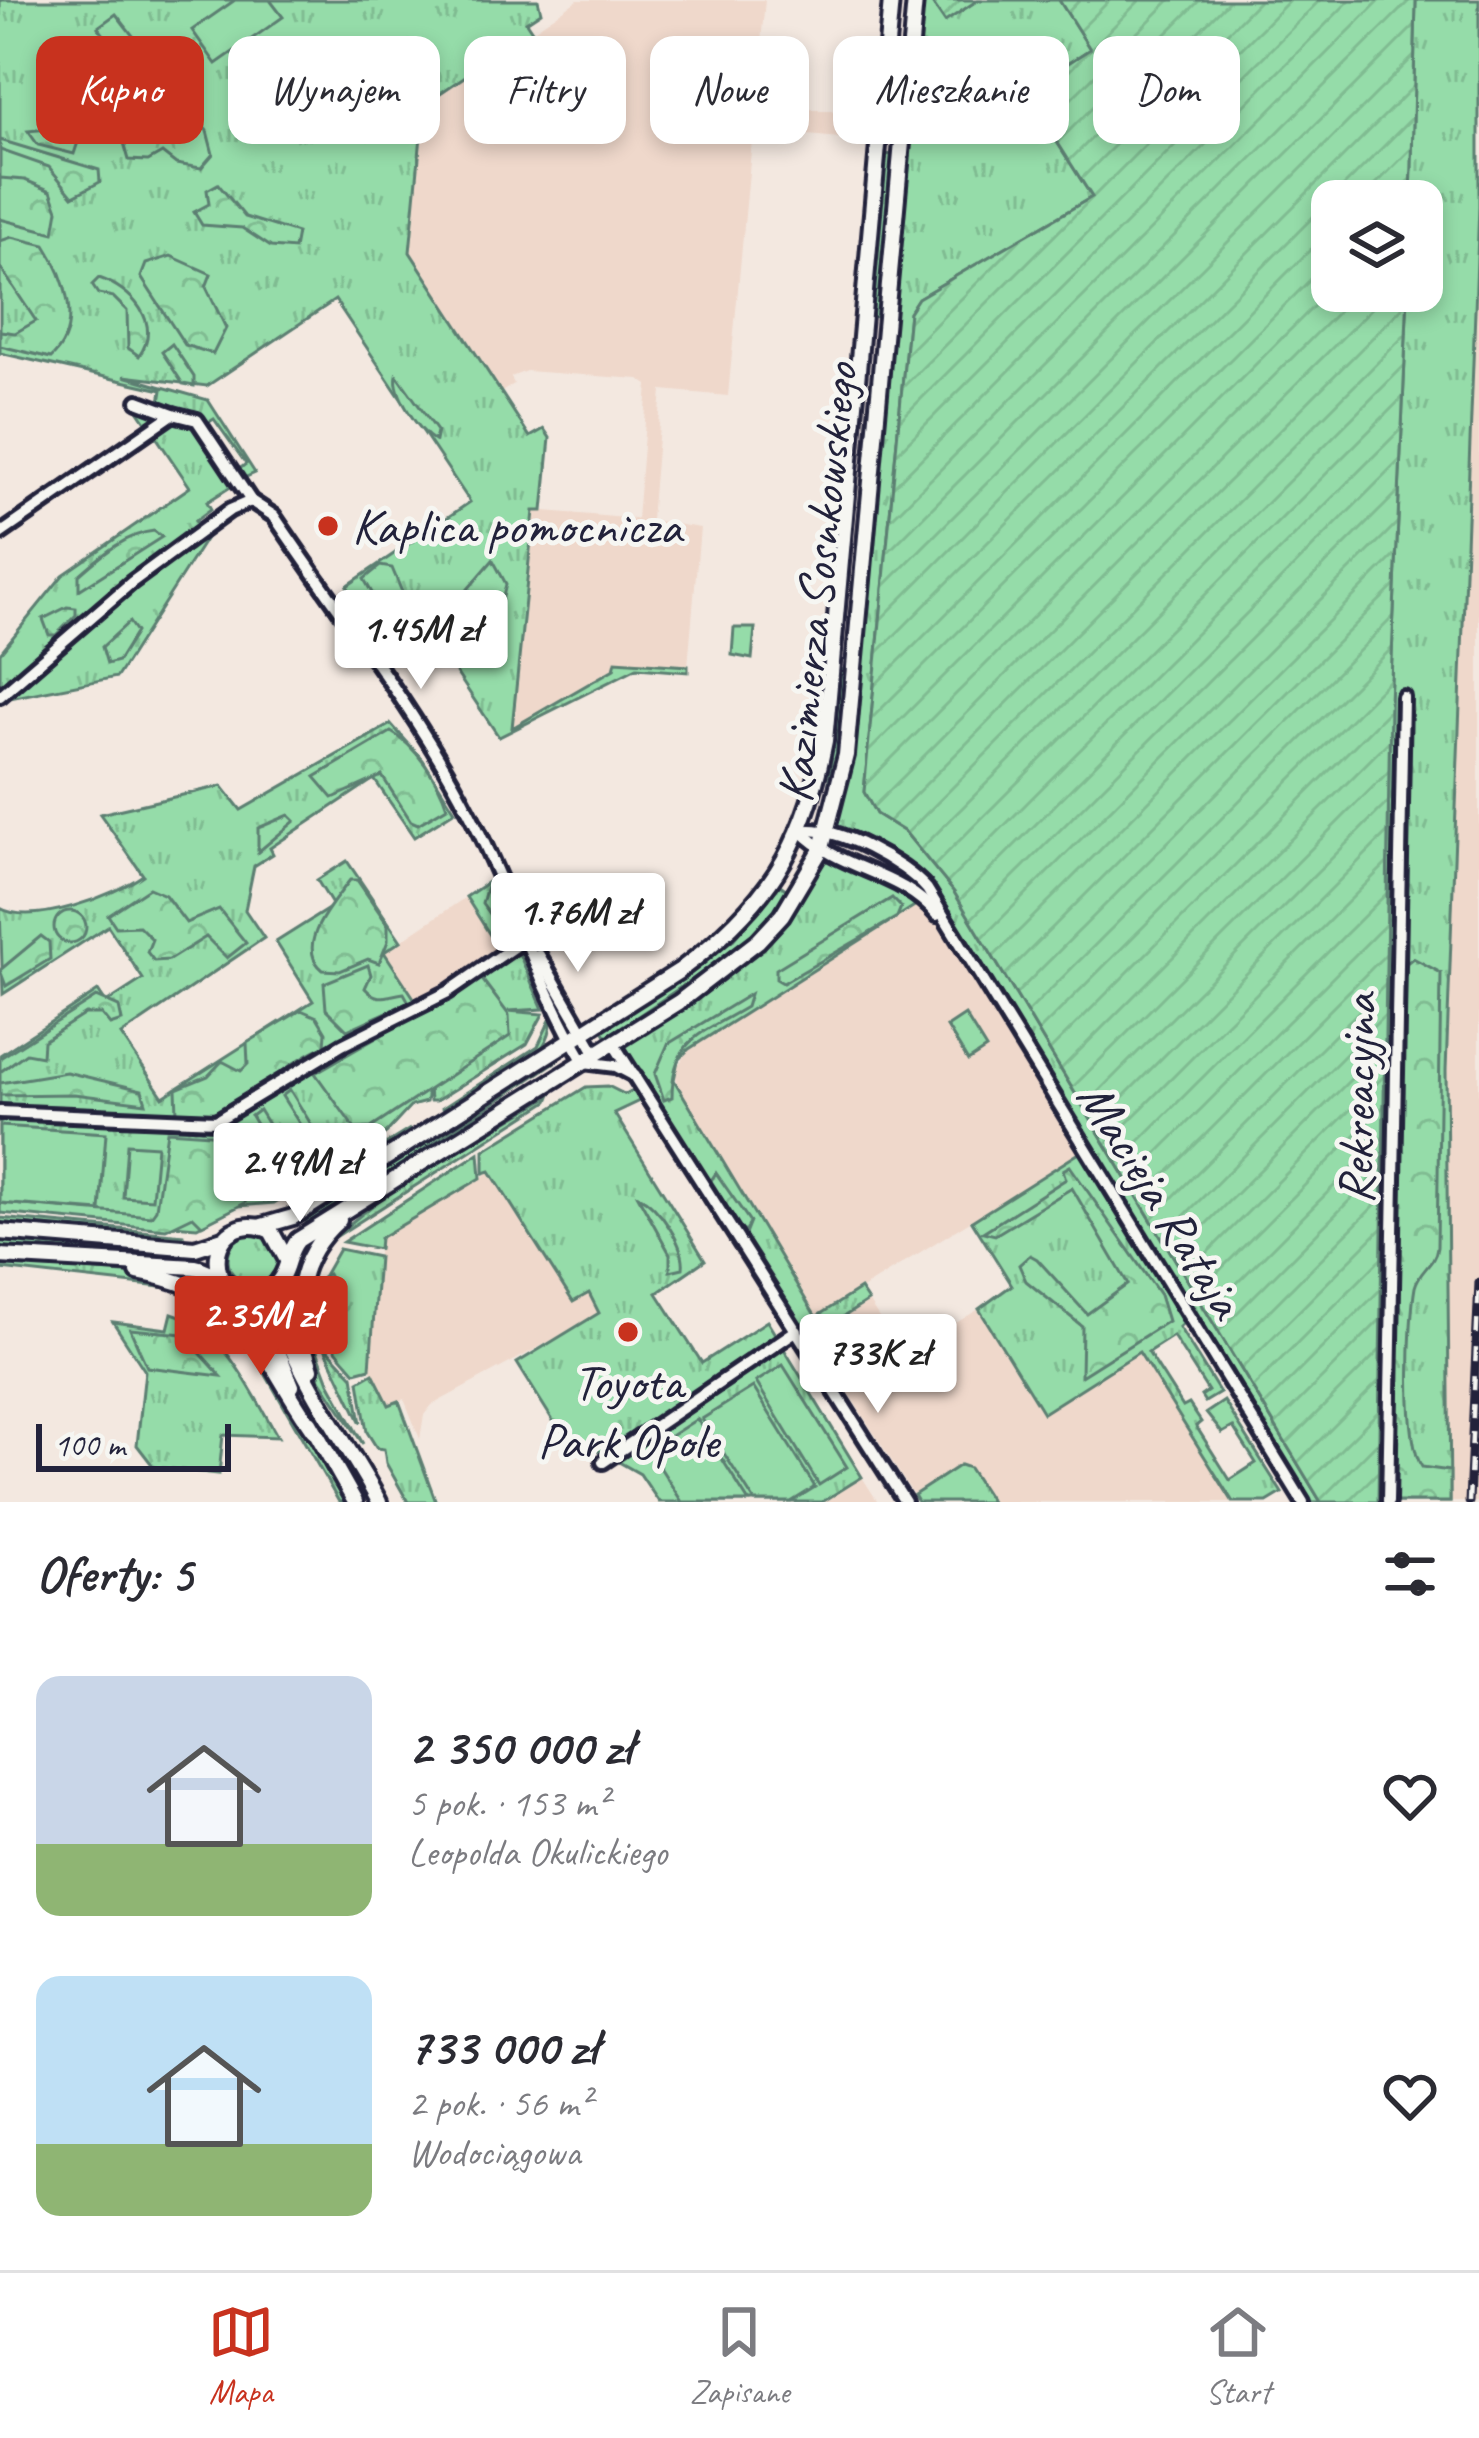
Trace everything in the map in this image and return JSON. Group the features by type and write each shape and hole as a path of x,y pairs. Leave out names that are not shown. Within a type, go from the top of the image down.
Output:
{"street":[{"name":"Kazimierza Sosnkowskiego","path":"262,1226 293,1217 578,1038 736,926 771,885 801,831 827,728 892,0"},
{"name":"Kazimierza Sosnkowskiego","path":"286,1260 298,1240 590,1058 758,941 782,915 825,841 848,735 915,0"},
{"path":"138,401 189,415 201,424 251,501 274,516 460,796 590,1058 635,1076"},
{"path":"0,534 173,414"},
{"path":"0,695 132,582 230,510 251,501"},
{"name":"Rekreacyjna","path":"1388,1502 1403,697"},
{"name":"Macieja Rataja","path":"801,831 906,866 927,889 1303,1502"},
{"name":"Macieja Rataja","path":"825,841 916,893 954,937"},
{"path":"0,1112 216,1121 342,1045 448,992 529,940"},
{"path":"613,1043 904,1502"},
{"path":"321,1396 298,1326 297,1291 321,1239 363,1201"},
{"path":"0,1232 195,1248 223,1239 238,1227 262,1226 278,1236 286,1260 277,1298 295,1356 379,1502"},
{"path":"223,1239 216,1261 224,1281"},
{"path":"0,1256 210,1269 248,1294 264,1318 314,1430"},
{"path":"103,1265 185,1280 226,1304 248,1326 356,1502"},
{"path":"248,1294 263,1293 279,1281"},
{"path":"603,1462 797,1330"}],"shaded area":[{"path":"578,0 765,0 762,36 650,36 650,144 752,144 728,396 662,390 651,520 700,528 688,666 616,661 614,669 512,729 534,510 637,519 648,385 639,379 526,371 511,377 514,384 500,393 410,252 420,144 440,144 440,93 464,77 464,144 626,144 626,36 525,36"},
{"path":"809,109 833,111 833,137 809,135"},
{"path":"1479,206 1479,1502 1450,1502 1446,1070"},
{"path":"466,897 502,954 420,1007 384,952"},
{"path":"924,900 954,937 1085,1149 817,1317 681,1100 675,1070 689,1049"},
{"path":"490,1172 573,1302 589,1293 600,1314 432,1405 424,1415 420,1439 404,1399 389,1406 370,1368 379,1238"},
{"path":"868,1301 903,1355 979,1309 1043,1412 1139,1352 1233,1502 918,1502 812,1336"},
{"path":"862,1477 878,1502 822,1502"}],"green space":[{"path":"0,0 538,0 541,12 526,22 532,31 525,36 464,36 464,77 440,93 440,36 228,36 228,144 420,144 410,252 530,437 544,429 550,438 543,511 534,511 512,728 614,669 616,661 688,666 688,672 637,668 499,737 431,635 417,635 390,649 347,586 470,502 335,300 207,386 124,376 208,400 255,473 244,478 238,470 246,464 214,419 198,429 235,484 207,502 211,509 195,521 208,535 117,677 0,700 0,653 63,575 190,487 134,404 159,408 162,390 0,353"},
{"path":"235,0 270,0 283,17 256,36 228,36 228,56 216,64 204,47 204,36 192,30"},
{"path":"915,0 930,0 945,21 978,0 1059,0 1090,49 1069,63 1069,36 911,36"},
{"path":"930,0 978,0 945,22"},
{"path":"1059,0 1416,0 1412,180 1311,180 1311,312 1407,312 1390,702 1378,1502 1321,1502 954,892 905,832 876,814 864,792 909,312 918,298 1092,197 1058,144 1069,144 1069,63 1090,49"},
{"path":"1416,0 1479,0 1479,206 1446,1070 1450,1502 1378,1502 1390,702 1407,312 1443,312 1443,180 1412,180"},
{"path":"116,14 133,36 105,36 98,27"},
{"path":"204,127 213,154 201,168 176,164 162,153 148,161 129,160 124,144 204,144"},
{"path":"0,140 99,170 100,182 73,196 49,167 0,150"},
{"path":"37,144 77,144 74,154"},
{"path":"901,144 1058,144 1092,197 918,298 909,312 864,792 876,814 905,832 954,892 1321,1502 1303,1502 1188,1319 1179,1327 1220,1393 1205,1402 1201,1396 1208,1391 1173,1336 1148,1352 1183,1407 1189,1404 1201,1422 1196,1426 1230,1480 1256,1463 1233,1427 1222,1433 1206,1413 1224,1401 1282,1493 1267,1502 1233,1502 1139,1352 1043,1413 979,1309 1012,1285 972,1221 1084,1150 913,872 827,833 836,808"},
{"path":"885,154 894,155 878,317 869,316"},
{"path":"0,178 25,180 51,191 58,210 54,233 0,219"},
{"path":"218,184 245,217 297,233 294,249 271,247 242,228 202,225 194,212 209,204 207,190"},
{"path":"12,237 45,245 64,286 67,332 51,358 0,346 0,331 15,333 36,321 0,267 0,241"},
{"path":"171,256 211,274 206,287 226,328 213,354 185,345 141,277 146,264"},
{"path":"99,278 122,290 140,308 147,331 139,356 128,348 127,311 113,297 98,294 92,285"},
{"path":"172,344 194,377 194,386 183,384 162,352"},
{"path":"397,375 437,431 435,441 408,411"},
{"path":"154,531 162,537 79,590 79,575 105,554 133,536"},
{"path":"493,560 506,584 497,622 467,636 449,628 462,596"},
{"path":"380,566 392,568 409,609 390,632 377,629 383,612 364,579"},
{"path":"67,607 76,608 76,615 56,635 49,635 43,619"},
{"path":"129,622 136,632 118,661 107,664 102,647"},
{"path":"734,628 755,628 752,659 732,655"},
{"path":"840,669 847,671 837,769 826,814"},
{"path":"391,724 423,760 455,811 414,837 374,779 270,848 273,854 254,866 245,910 264,938 121,1035 163,1097 313,1001 276,942 333,906 317,880 347,861 401,941 384,952 420,1007 502,954 466,897 488,882 543,1009 508,1011 543,1014 527,1044 436,1101 430,1101 429,1086 426,1102 411,1106 386,1133 274,1203 238,1206 197,1227 0,1211 0,1055 98,991 106,1003 143,979 108,926 3,994 0,908 14,913 52,911 94,899 143,875 100,814 222,786 241,810"},
{"path":"391,732 425,765 447,807 418,824 411,821 382,776 333,798 315,777"},
{"path":"289,815 295,821 258,852 258,828"},
{"path":"822,848 924,900 689,1049 678,1060 674,1080 816,1317 860,1289 868,1301 804,1342 613,1043 758,941"},
{"path":"350,880 357,880 388,925 388,941 379,963 368,959 340,971 323,970 312,949 314,937"},
{"path":"780,885 790,892 746,943 607,1037 603,1030 733,940"},
{"path":"149,888 165,895 186,923 219,909 246,943 227,958 206,937 169,960 154,961 147,952 152,939 139,926 116,927 108,915"},
{"path":"486,889 507,924 504,935 482,904"},
{"path":"892,898 901,907 897,917 783,983 776,979 776,969"},
{"path":"70,911 81,916 86,927 81,938 70,943 59,938 54,927 59,916"},
{"path":"41,936 49,942 50,959 6,986 0,970"},
{"path":"1413,958 1441,973 1437,1247 1415,1287 1410,1408 1422,1467 1450,1471 1450,1502 1388,1502 1399,985 1404,965"},
{"path":"368,965 371,975 365,988 370,993 383,997 404,993 409,1002 347,1030 326,1009 324,983"},
{"path":"481,978 509,1015 510,1036 371,1128 355,1129 315,1073"},
{"path":"750,994 746,1007 692,1040 677,1062 672,1097 664,1100 655,1074 668,1044"},
{"path":"96,997 119,1007 122,1021 110,1025 101,1014 85,1014 43,1041 42,1056 26,1053 0,1072 0,1058"},
{"path":"301,1010 317,1017 326,1032 325,1046 233,1104 195,1116 177,1113 176,1089 208,1076 222,1061 241,1071 248,1064 247,1043"},
{"path":"965,1015 986,1049 968,1061 947,1027"},
{"path":"551,1018 549,1035 527,1063 441,1109 538,1046"},
{"path":"558,1060 309,1226 305,1220"},
{"path":"66,1072 142,1090 146,1103 74,1094 0,1095 0,1083"},
{"path":"608,1086 624,1094 635,1090 639,1095 639,1101 614,1113 705,1260 657,1293 702,1363 767,1321 862,1477 822,1502 659,1502 640,1474 557,1427 517,1363 599,1313 589,1293 573,1302 490,1171 484,1173 484,1150 586,1087"},
{"path":"290,1090 322,1142 314,1147 282,1096"},
{"path":"550,1096 548,1101 326,1243 389,1192"},
{"path":"259,1110 295,1168 312,1164 318,1170 284,1194 279,1185 286,1174 251,1116"},
{"path":"0,1126 106,1133 100,1211 0,1203"},
{"path":"410,1129 297,1207 296,1199"},
{"path":"167,1131 224,1135 249,1175 245,1203 202,1225 193,1216 166,1229 0,1213 0,1203 151,1216 156,1209"},
{"path":"127,1144 157,1146 152,1199 123,1197"},
{"path":"479,1153 481,1178 380,1238 379,1249 343,1242"},
{"path":"1070,1166 1160,1295 1168,1321 1081,1376 1082,1326 1026,1281 1019,1265 1030,1255 1037,1259 1087,1314 1128,1284 1072,1188 995,1235 983,1232 1066,1179 1063,1170"},
{"path":"716,1173 750,1222 746,1232 739,1229 710,1182"},
{"path":"638,1196 669,1227 683,1268 670,1271 670,1254"},
{"path":"0,1218 183,1235 185,1243 0,1225"},
{"path":"253,1234 271,1241 278,1259 271,1277 253,1284 235,1277 228,1259 235,1241"},
{"path":"0,1239 186,1253 186,1261 0,1248"},
{"path":"339,1249 378,1257 370,1368 355,1372 330,1342 318,1311 320,1285 332,1282 328,1274 323,1277"},
{"path":"0,1263 136,1274 178,1289 0,1269"},
{"path":"172,1313 191,1321 222,1348 278,1437 223,1435 219,1474 154,1467 137,1445 145,1371 113,1322 168,1329"},
{"path":"304,1316 329,1382 363,1444 320,1379"},
{"path":"130,1329 183,1334 221,1376 147,1367"},
{"path":"251,1336 347,1502 339,1502 247,1342"},
{"path":"323,1344 353,1376 361,1423"},
{"path":"783,1365 847,1467 819,1485 756,1382"},
{"path":"373,1373 389,1405 399,1401 436,1502 408,1502 386,1463 384,1449 377,1448 367,1432 359,1381"},
{"path":"753,1387 815,1487 791,1502 755,1502 702,1419"},
{"path":"697,1419 749,1502 682,1502 649,1450"},
{"path":"960,1465 969,1468 991,1502 918,1502 914,1495"}],"railway":[{"path":"1469,1502 1479,1282"}],"place":[{"name":"Kaplica pomocnicza","path":"328,526"},
{"name":"Toyota Park Opole","path":"628,1332"}]}
